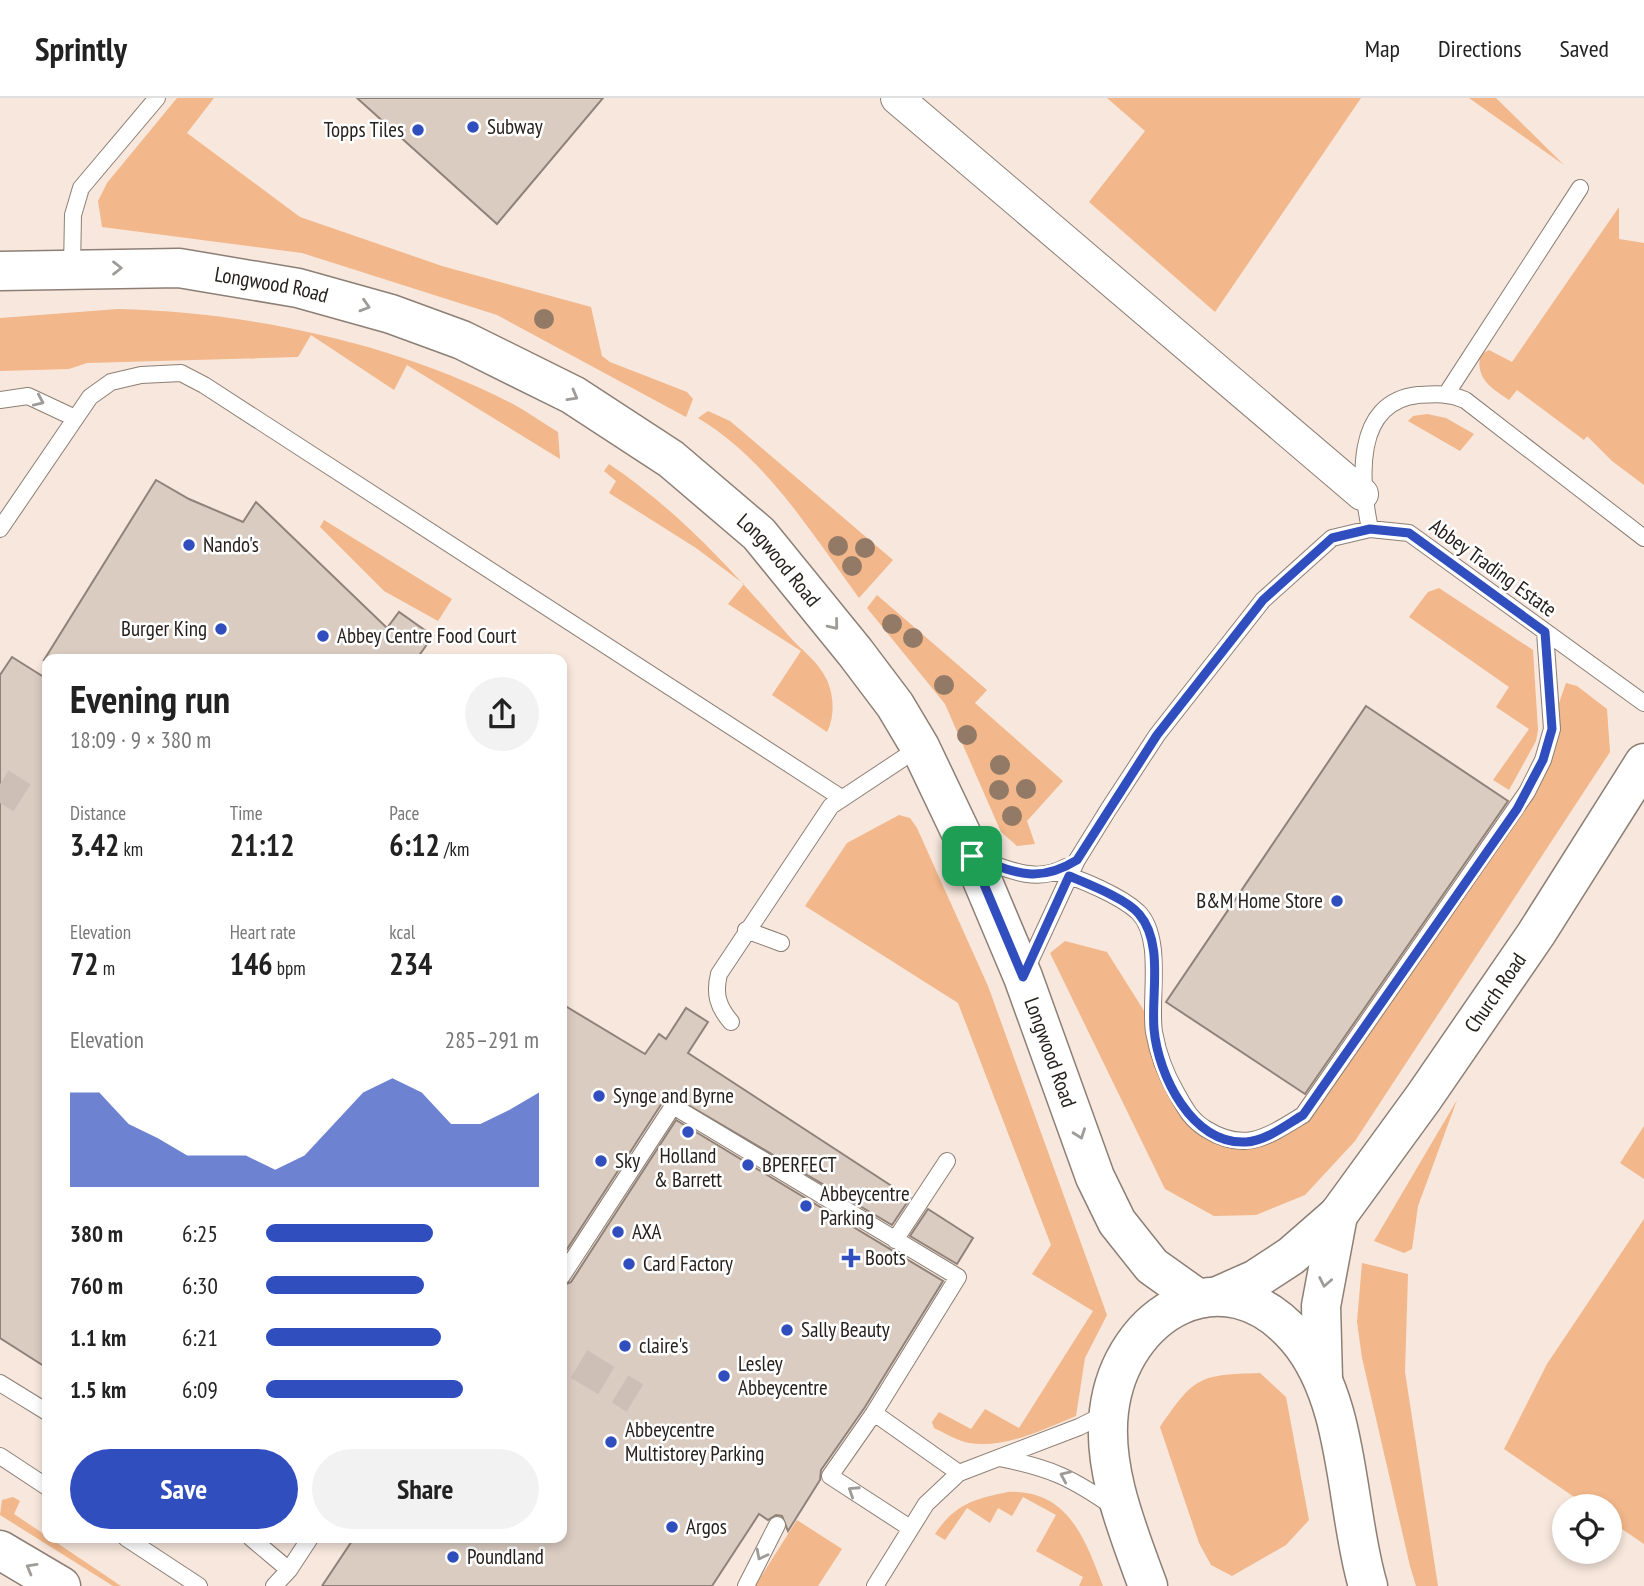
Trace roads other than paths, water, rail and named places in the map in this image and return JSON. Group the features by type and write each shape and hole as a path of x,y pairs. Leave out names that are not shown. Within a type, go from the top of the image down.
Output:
{"street":[{"path":"897,98 1362,494"},
{"name":"Longwood Road","path":"0,271 179,268 327,295 462,340 573,395 671,459 767,541 895,705 920,747 972,856 1023,977 1095,1177 1117,1223 1152,1265 1208,1296"},
{"name":"Church Road","path":"1148,1586 1122,1514 1111,1463 1109,1412 1124,1359 1148,1328 1169,1309 1256,1279 1291,1256 1338,1215 1528,944 1644,763"},
{"name":"Church Road","path":"1324,1384 1321,1306 1338,1215"},
{"path":"1208,1296 1249,1301 1268,1311 1298,1339 1324,1384 1338,1431 1361,1580"},
{"path":"0,1550 61,1586"}],"lane":[{"path":"72,268 72,215 81,188 157,98"},
{"path":"1447,393 1580,188"},
{"path":"0,529 90,397 111,382 141,375 181,373 300,446 839,797"},
{"path":"1370,529 1362,494 1365,452 1379,411 1398,397 1447,393 1465,400 1644,538"},
{"path":"0,400 28,396 75,418"},
{"name":"Abbey Trading Estate","path":"1063,874 1077,860 1157,735 1263,600 1332,538 1370,529 1409,533 1644,703"},
{"path":"972,856 1032,875 1063,874 1139,913 1150,934 1154,1031 1163,1070 1191,1120 1225,1141 1248,1142 1275,1132 1303,1115 1527,792 1543,760 1552,729 1545,632"},
{"path":"731,1022 720,1010 715,990 719,974 746,930 839,797 920,747"},
{"path":"1023,977 1063,874"},
{"path":"746,930 781,943"},
{"path":"567,1268 673,1106 958,1278 831,1476 910,1528"},
{"path":"895,1240 947,1161"},
{"path":"0,1383 42,1409"},
{"path":"875,1586 926,1504 960,1473 1079,1427 1109,1412"},
{"path":"873,1413 960,1473"},
{"path":"0,1456 42,1484"},
{"path":"997,1457 1051,1470 1075,1480 1122,1514"},
{"path":"746,1586 777,1525"},
{"path":"134,1543 199,1586"},
{"path":"257,1543 289,1570"},
{"path":"274,1586 289,1570 307,1543"}],"tunnel":[{"path":"0,784 22,798"},
{"path":"579,1364 635,1398"}],"place":[{"name":"Subway","path":"473,127"},
{"name":"Topps Tiles","path":"418,130"},
{"name":"Nando's","path":"189,545"},
{"name":"Burger King","path":"221,629"},
{"name":"Abbey Centre Food Court","path":"323,636"},
{"name":"B&M Home Store","path":"1337,901"},
{"name":"Synge and Byrne","path":"599,1096"},
{"name":"Holland & Barrett","path":"688,1132"},
{"name":"Sky","path":"601,1161"},
{"name":"BPERFECT","path":"748,1165"},
{"name":"Abbeycentre Parking","path":"806,1206"},
{"name":"AXA","path":"618,1232"},
{"name":"Boots","path":"851,1258"},
{"name":"Card Factory","path":"629,1264"},
{"name":"Sally Beauty","path":"787,1330"},
{"name":"claire's","path":"625,1346"},
{"name":"Lesley Abbeycentre","path":"724,1376"},
{"name":"Abbeycentre Multistorey Parking","path":"611,1442"},
{"name":"Argos","path":"672,1527"},
{"name":"Poundland","path":"453,1557"}]}
